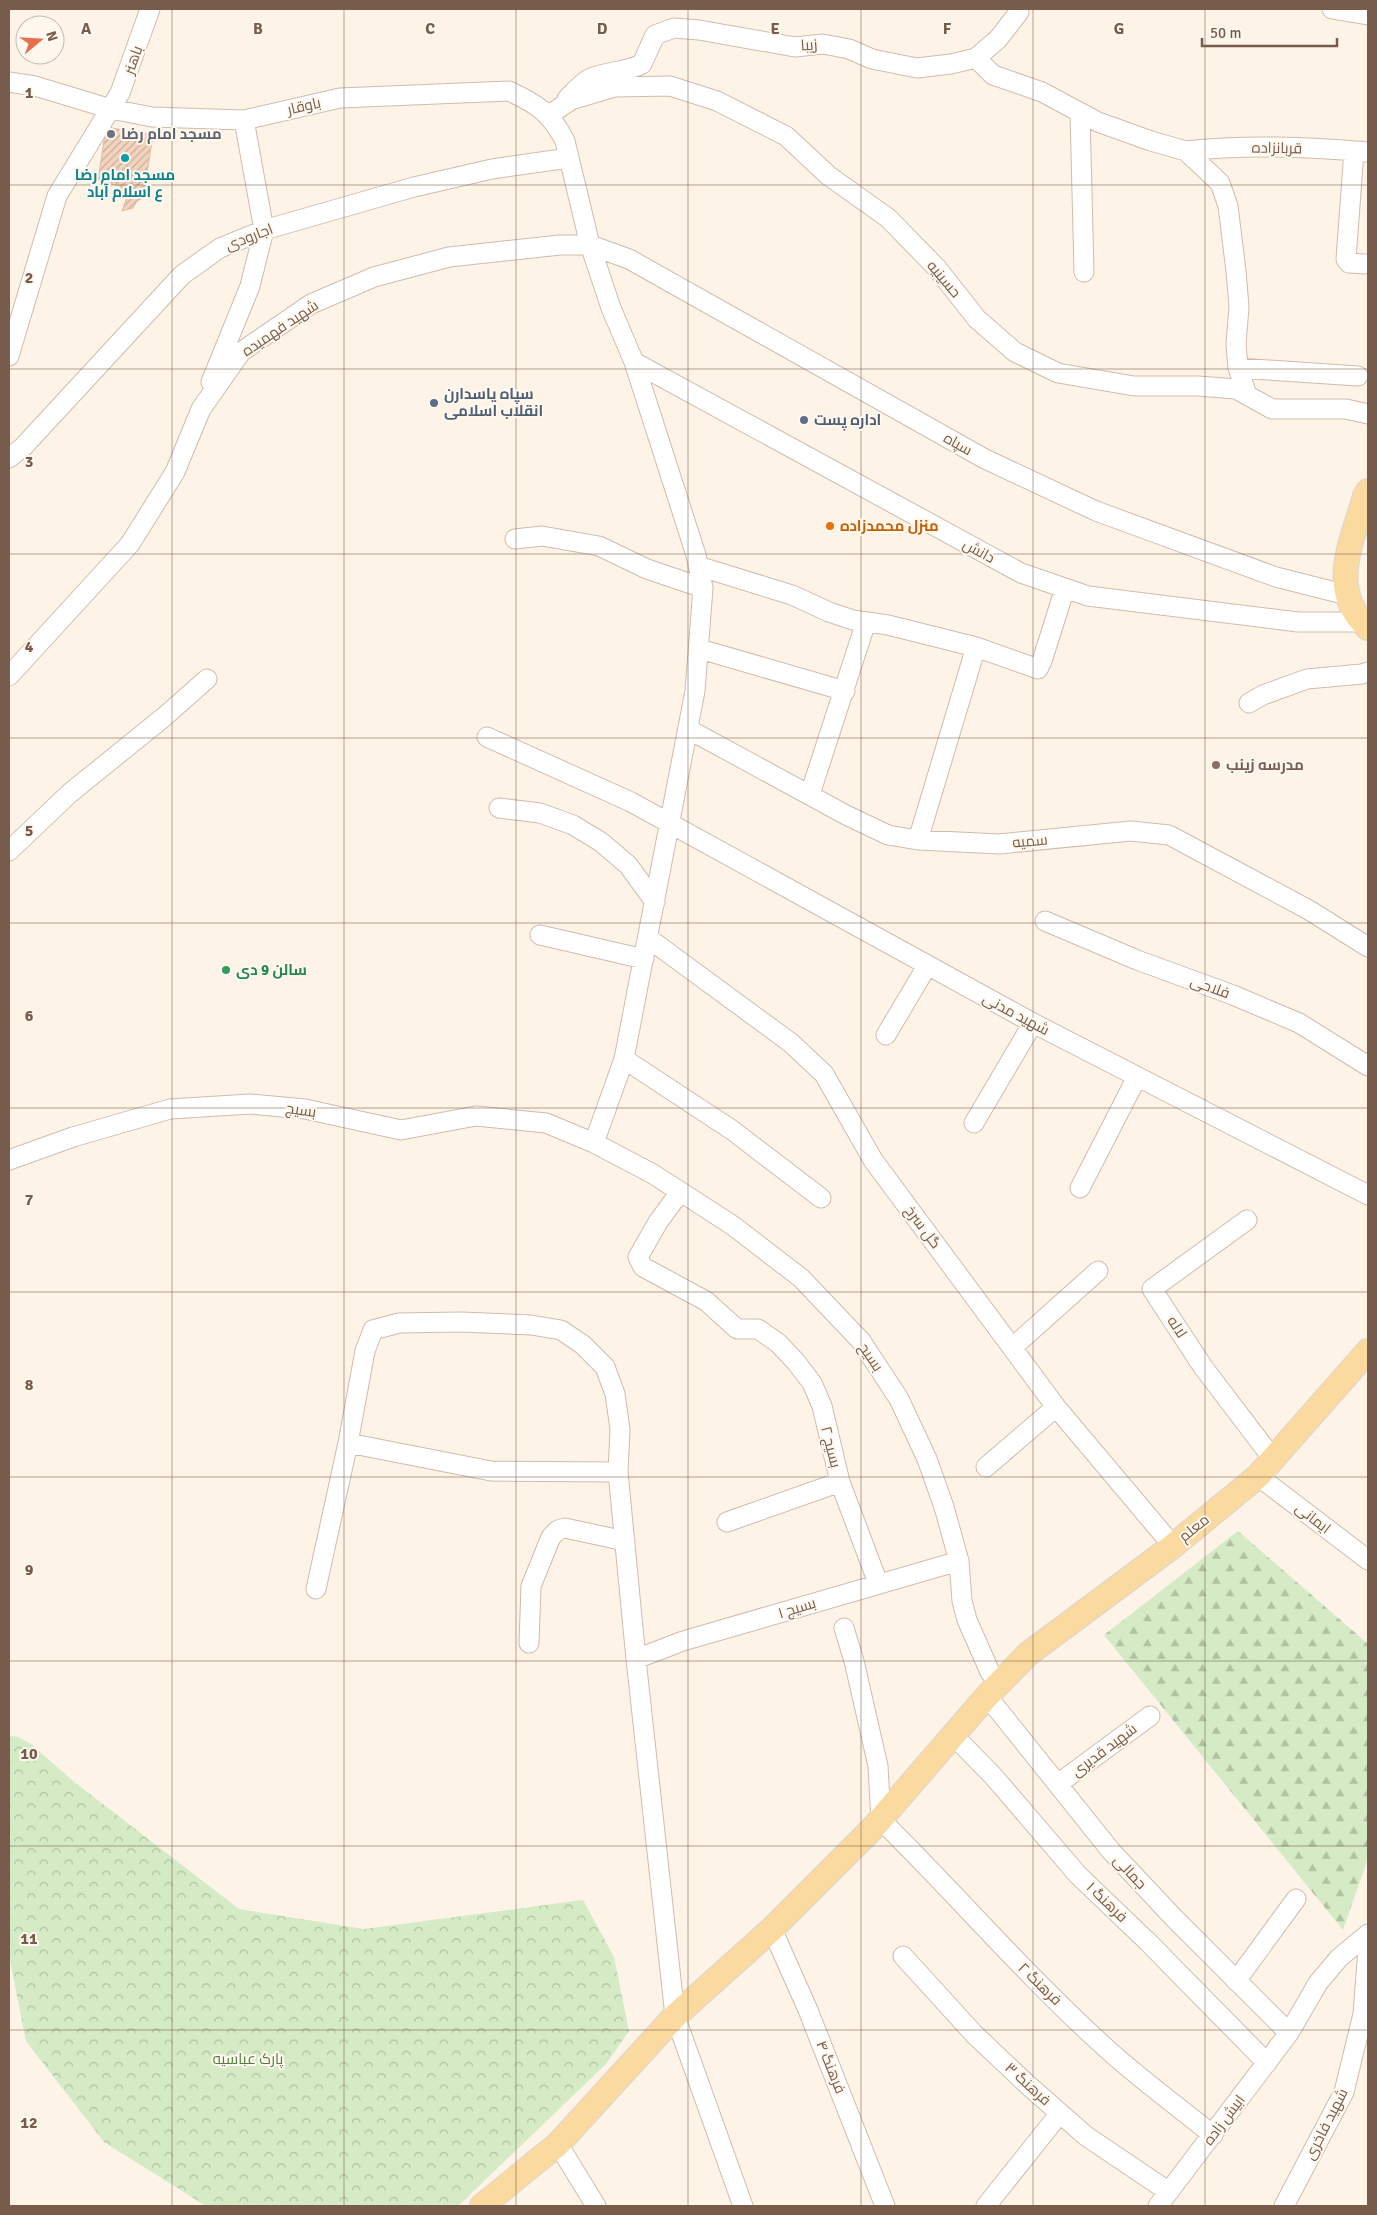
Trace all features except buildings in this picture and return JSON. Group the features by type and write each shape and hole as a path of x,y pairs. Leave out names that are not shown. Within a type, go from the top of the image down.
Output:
{"main road":[{"path":"1365,625 1347,595 1344,571 1368,491"},
{"name":"معلم","path":"482,2206 558,2144 675,2016 772,1929 881,1820 993,1689 1028,1654 1063,1626 1173,1546 1266,1468 1368,1351"}],"street":[{"name":"باهنر","path":"9,356 58,196 120,93 150,9"},
{"name":"زیبا","path":"549,115 589,78 617,71 631,70 642,64 655,35 674,28 699,30 795,47 823,44 849,49 872,59 917,68 951,64 976,58 998,40 1019,12 1018,9"},
{"path":"1332,9 1368,15"},
{"path":"976,58 993,75 1042,92 1080,113 1151,141 1186,151 1220,183 1228,206 1239,307 1236,344 1238,368 1247,395"},
{"name":"باوقار","path":"9,82 35,86 111,109 152,117 244,120 340,98 509,91 531,101 549,115 565,141 590,245 611,308 634,362 698,566 703,588 696,691 644,959 624,1059 594,1143"},
{"name":"حسینیه","path":"549,115 571,100 615,87 670,86 717,101 786,136 829,176 888,218 936,267 977,319 1014,352 1058,373 1134,386 1236,389 1272,409 1346,408 1368,414"},
{"path":"1080,113 1084,272"},
{"path":"201,409 229,333 250,286 264,230 244,120"},
{"name":"قربانزاده","path":"1186,151 1234,147 1290,147 1361,152"},
{"path":"1361,152 1346,260 1349,263 1364,264"},
{"name":"اجارودی","path":"9,458 23,447 182,275 220,248 264,230 414,187 492,169 569,158"},
{"name":"شهید فهمیده","path":"9,676 130,544 175,472 201,409 241,352 311,304 374,277 449,257 560,245 590,245"},
{"name":"سپاه","path":"590,245 629,259 985,459 1096,511 1276,577 1347,595"},
{"name":"دانش","path":"634,362 1021,573 1088,596 1298,622 1365,625"},
{"path":"1238,368 1358,376"},
{"path":"515,539 542,536 599,546 647,569 703,588"},
{"path":"698,566 792,595 829,612 976,647 1038,669 1065,588"},
{"path":"810,794 866,622"},
{"path":"918,840 976,647"},
{"path":"700,649 845,691"},
{"path":"1249,704 1263,695 1307,678 1368,672"},
{"path":"9,852 70,793 207,679"},
{"name":"سمیه","path":"688,729 846,815 888,835 918,840 999,844 1131,830 1168,835 1309,910 1368,947"},
{"name":"شهید مدنی","path":"487,737 631,802 1033,1023 1368,1195"},
{"path":"499,808 540,813 573,825 601,842 628,865 655,902"},
{"name":"فلاحی","path":"1045,921 1137,960 1233,995 1299,1023 1368,1066"},
{"path":"540,935 644,959"},
{"name":"گل سرخ","path":"648,938 791,1043 824,1074 873,1160 1056,1407 1173,1546"},
{"path":"886,1036 927,966"},
{"path":"974,1123 1033,1023"},
{"path":"624,1059 732,1130 821,1198"},
{"path":"1080,1188 1137,1077"},
{"name":"بسیج","path":"9,1160 73,1137 170,1109 250,1104 305,1109 401,1130 476,1116 546,1124 594,1143"},
{"name":"بسیح","path":"594,1143 653,1174 732,1225 801,1278 861,1341 899,1400 927,1459 944,1507 958,1561 962,1601 967,1620 990,1672 993,1689"},
{"name":"بسیج ۲","path":"680,1192 658,1222 638,1257 642,1267 706,1301 737,1329 758,1329 778,1343 812,1383 822,1406 840,1482 878,1582"},
{"name":"لاله","path":"1247,1220 1152,1289 1266,1468"},
{"path":"1013,1347 1098,1271"},
{"path":"316,1589 348,1443 365,1351 373,1330 399,1323 462,1322 531,1325 561,1330 583,1345 604,1367 615,1394 620,1429 618,1472 636,1659 675,2016 743,2206"},
{"path":"986,1467 1056,1407"},
{"path":"348,1443 491,1470 618,1472"},
{"name":"ایمانی","path":"1266,1468 1368,1560"},
{"path":"727,1522 840,1482"},
{"path":"529,1644 531,1586 551,1536 558,1530 565,1528 625,1541"},
{"name":"بسیج ۱","path":"636,1659 683,1641 777,1615 878,1582 958,1561"},
{"path":"844,1628 854,1661 878,1766 881,1820"},
{"name":"جمالی","path":"993,1689 1058,1784 1111,1852 1289,2033"},
{"name":"شهید قدیری","path":"1058,1784 1150,1716"},
{"name":"فرهنگ ۱","path":"953,1735 994,1776 1078,1875 1147,1941 1266,2063"},
{"name":"فرهنگ ۲","path":"881,1820 936,1874 994,1939 1107,2050 1213,2135"},
{"path":"1236,1981 1296,1898"},
{"name":"فرهنگ ۴","path":"772,1929 808,2010 885,2206"},
{"name":"ابیش زاده","path":"1164,2199 1289,2033 1318,1983 1339,1958 1368,1934"},
{"name":"شهید فاخری","path":"1284,2206 1344,2092 1364,2014 1367,1994 1368,1949"},
{"name":"فرهنگ ۳","path":"903,1956 974,2034 1060,2114 1164,2199"},
{"path":"986,2206 1060,2114"},
{"path":"558,2144 596,2206"}],"green space":[{"path":"1238,1531 1368,1644 1368,1858 1343,1930 1104,1635"},
{"name":"پارک عباسیه","path":"9,1736 18,1737 31,1744 73,1781 239,1909 364,1929 583,1900 614,1957 629,2031 606,2064 458,2206 206,2206 104,2142 26,2041 9,1956"}],"place":[{"name":"مسجد امام رضا","path":"111,134"},
{"name":"مسجد امام رضا ع اسلام آباد","path":"125,158"},
{"name":"سپاه پاسدارن انقلاب اسلامی","path":"434,403"},
{"name":"اداره پست","path":"804,420"},
{"name":"منزل محمدزاده","path":"830,526"},
{"name":"مدرسه زینب","path":"1216,765"},
{"name":"سالن 9 دی","path":"226,970"}]}
